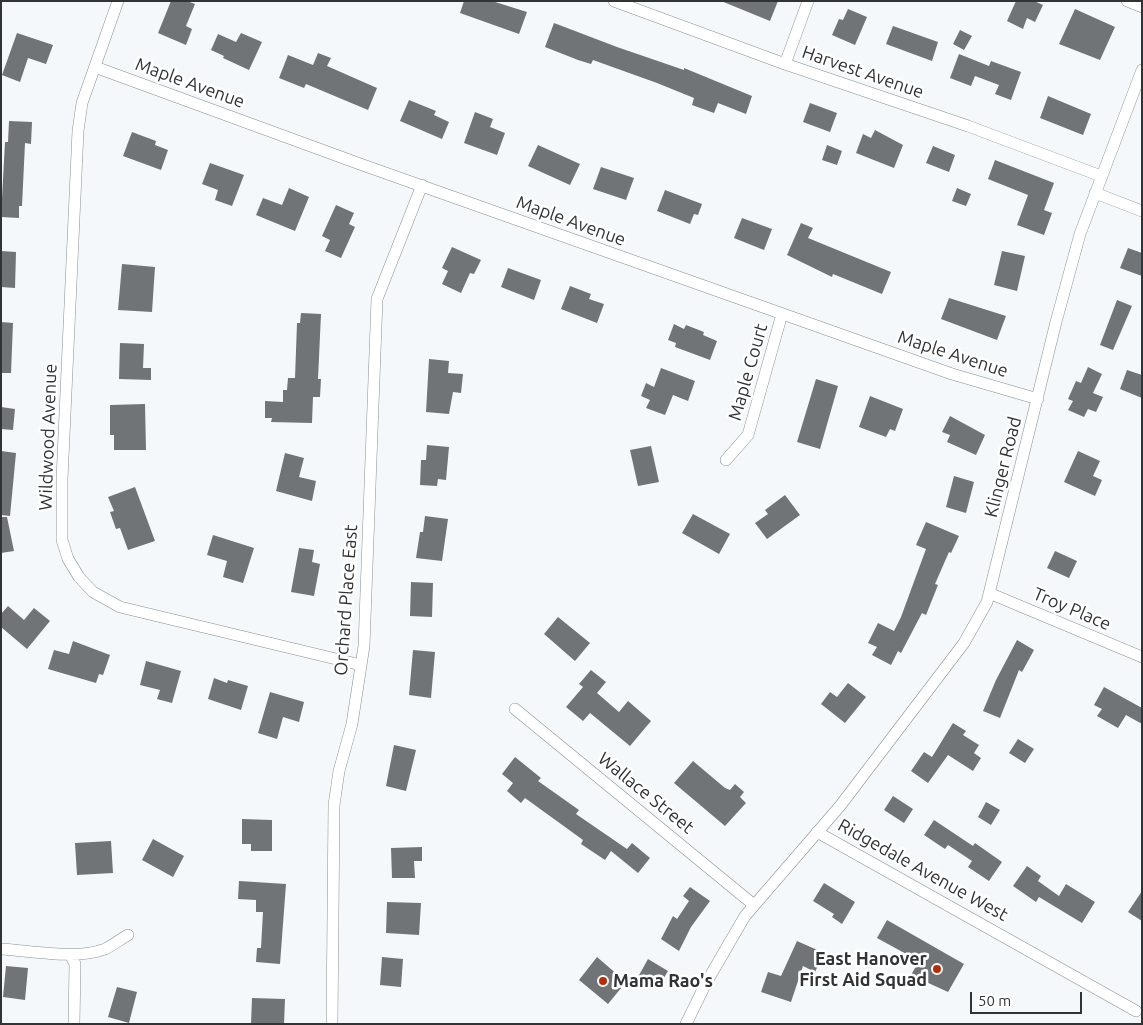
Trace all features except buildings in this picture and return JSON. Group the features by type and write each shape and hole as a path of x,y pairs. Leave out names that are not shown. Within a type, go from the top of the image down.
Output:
{"street":[{"name":"Wildwood Avenue","path":"118,1 82,103 78,131 62,479 62,540 68,559 79,577 93,592 120,607 361,665"},
{"name":"Harvest Avenue","path":"614,1 785,64 968,126 1101,176"},
{"path":"785,64 808,1"},
{"path":"1127,1 1142,6"},
{"name":"Maple Avenue","path":"95,67 952,374 1038,399"},
{"name":"Klinger Road","path":"817,832 846,799 964,642 987,602 1073,260 1101,176 1142,70"},
{"name":"Orchard Place East","path":"332,1024 334,805 339,771 352,724 364,646 377,299 422,185"},
{"path":"1095,194 1142,211"},
{"name":"Maple Court","path":"726,460 748,434 782,314"},
{"name":"Troy Place","path":"990,593 1142,657"},
{"name":"Wallace Street","path":"515,709 754,905"},
{"name":"Ridgedale Avenue West","path":"686,1024 706,983 745,916 817,832 1136,1012"},
{"path":"1,949 52,952 71,956 104,949 128,935"},
{"path":"71,956 75,964 74,1024"}],"place":[{"name":"East Hanover First Aid Squad","path":"937,969"},
{"name":"Mama Rao's","path":"603,981"}]}
